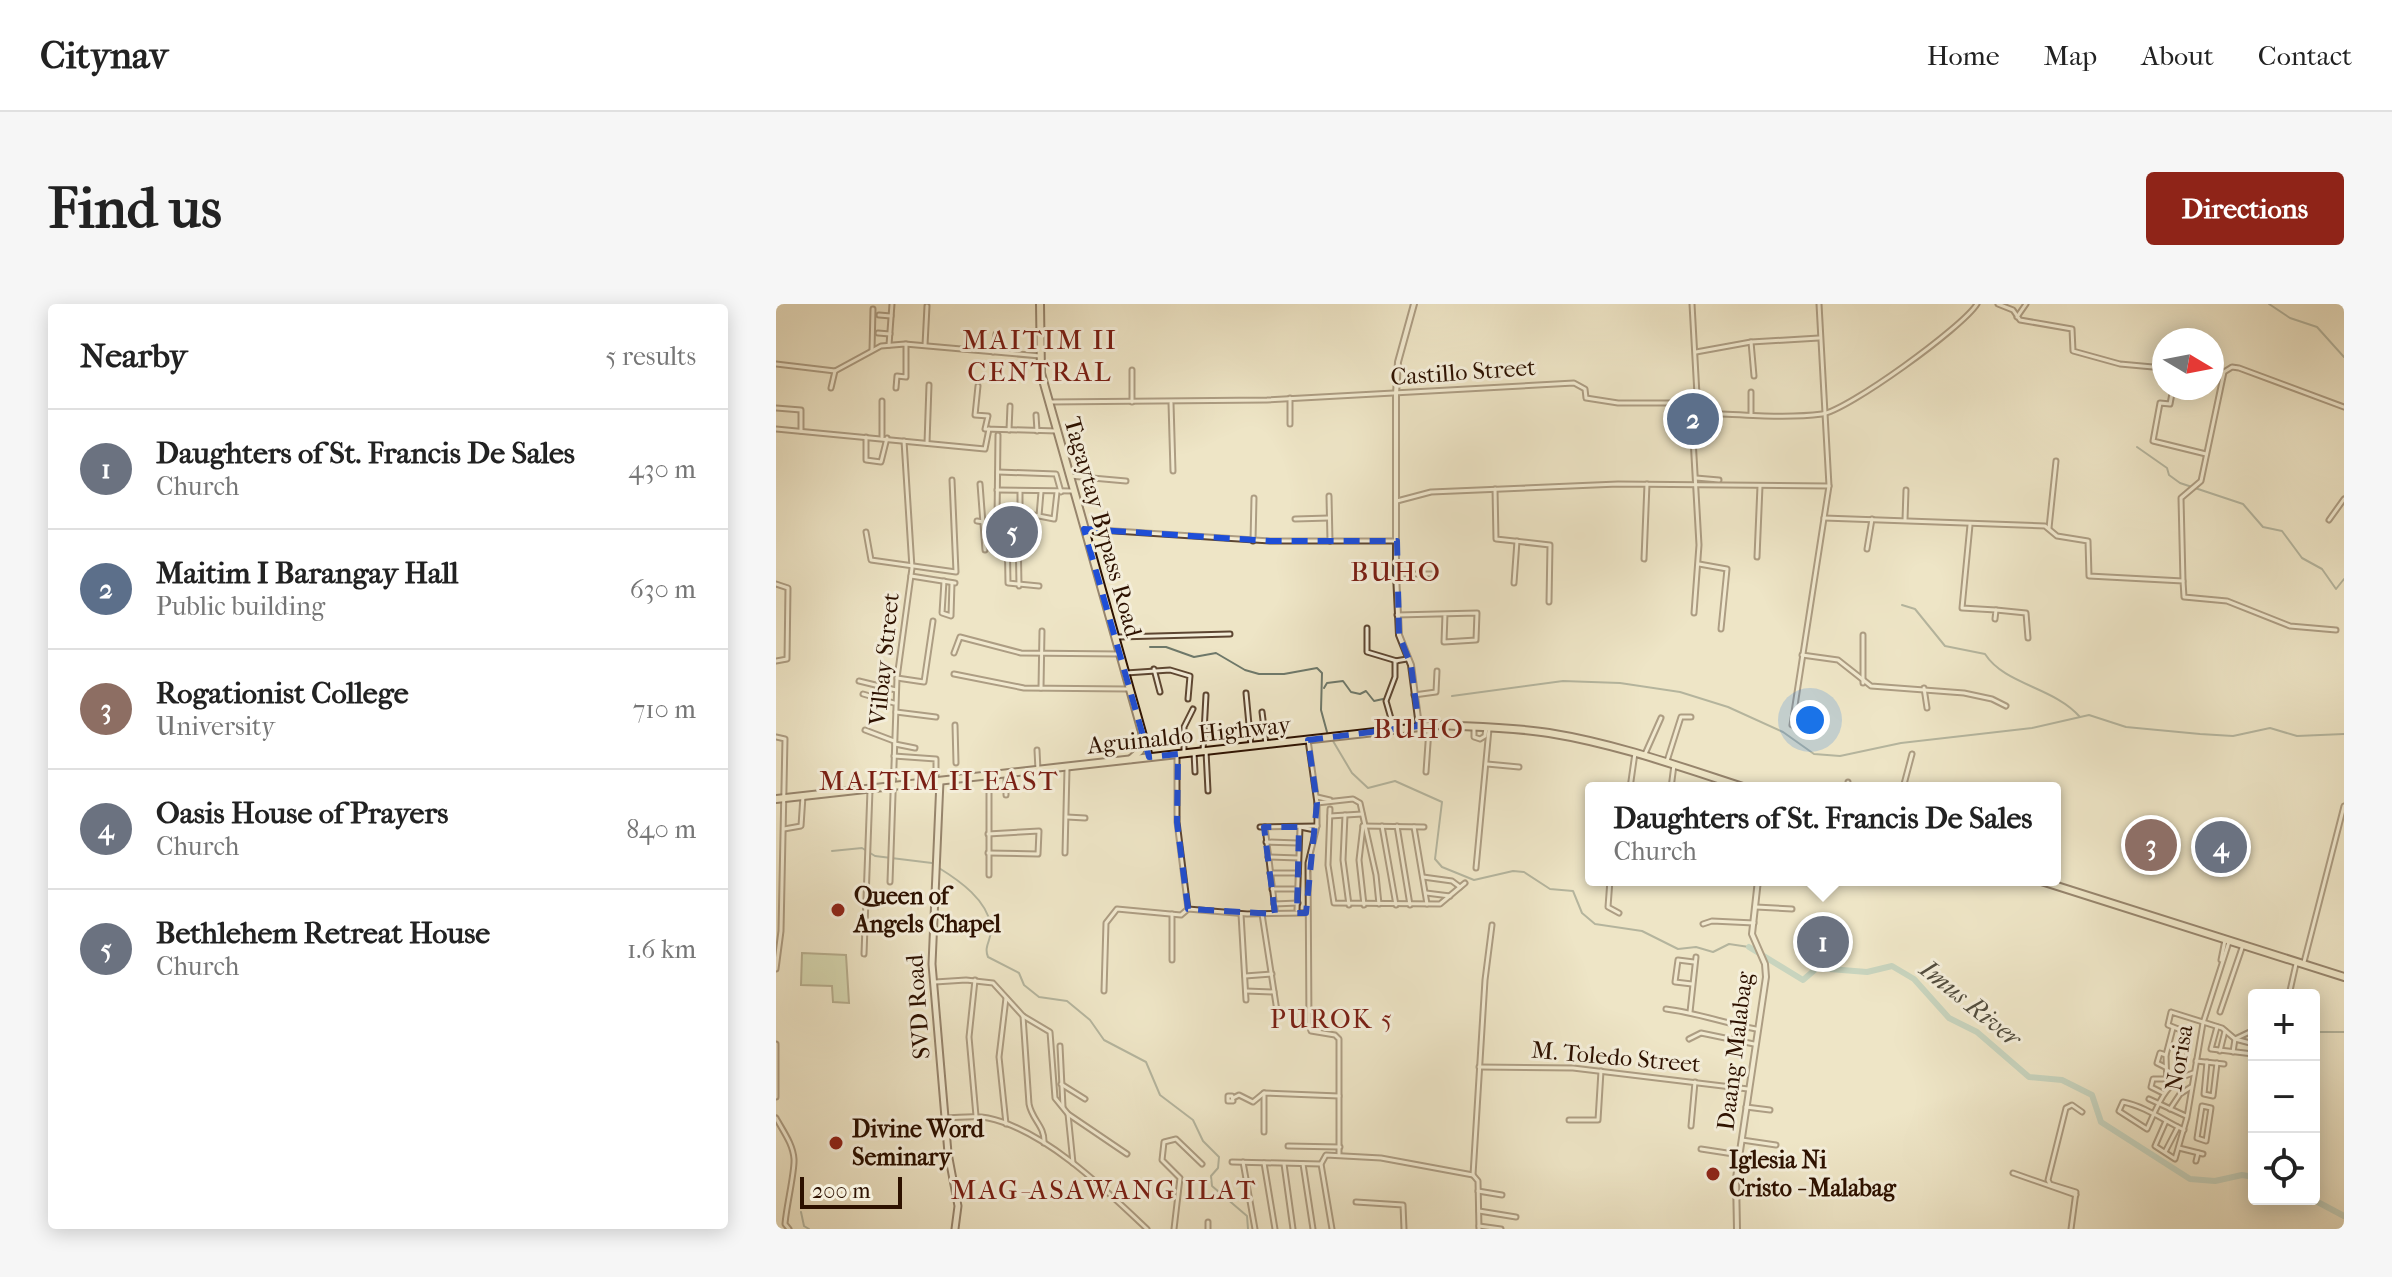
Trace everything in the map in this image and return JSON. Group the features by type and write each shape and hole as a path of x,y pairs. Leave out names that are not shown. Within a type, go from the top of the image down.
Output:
{"main road":[{"name":"Tagaytay Bypass Road","path":"1040,304 1040,356 1049,402 1149,757"},
{"name":"Aguinaldo Highway","path":"780,799 938,781 956,775 1067,767 1419,726 1487,727 1559,735 1635,753 1727,782"},
{"name":"Aguinaldo Highway","path":"1368,733 1453,726"},
{"path":"1131,759 1140,751 1143,735"},
{"name":"SVD Road","path":"938,781 931,946 944,1118 958,1206 955,1229"},
{"path":"2057,886 2344,977"}],"street":[{"path":"889,345 892,304"},
{"path":"1414,304 1398,362 1396,574 1401,647 1408,659 1419,726"},
{"path":"1692,304 1698,403 1693,438 1699,564 1694,613"},
{"path":"1792,725 1829,486 1819,304"},
{"path":"1698,413 1825,414 1926,352 1957,328 1977,304"},
{"path":"1998,304 2013,310 2017,317 2072,329 2073,351 2120,364 2152,367"},
{"path":"2017,317 2026,304"},
{"path":"925,345 927,306"},
{"path":"872,350 873,309"},
{"path":"879,315 891,316"},
{"path":"878,333 890,334"},
{"path":"993,352 996,334"},
{"path":"1696,352 1751,342 1820,338"},
{"path":"1751,342 1754,376"},
{"path":"776,364 835,371 872,350 906,344 1040,356"},
{"path":"896,388 897,376 906,377 906,344"},
{"path":"2224,373 2228,368 2239,368 2344,407"},
{"path":"1132,370 1132,402"},
{"path":"831,388 835,371"},
{"name":"Castillo Street","path":"1049,402 1290,398 1574,383 1585,389 1586,398 1618,403 1698,403"},
{"path":"927,443 929,385"},
{"path":"978,386 975,415 988,416 985,429 1057,431"},
{"path":"1751,392 1751,414"},
{"path":"1290,398 1290,424"},
{"path":"2171,400 2170,404 2160,403 2153,441 2206,454"},
{"path":"2216,400 2201,481 2180,501 2184,597 2227,601 2290,626 2336,630"},
{"path":"866,436 866,460 881,462 884,438 882,401"},
{"path":"1171,401 1173,471"},
{"path":"1009,430 1010,406"},
{"path":"776,408 801,410 801,431"},
{"path":"1036,415 1037,431"},
{"path":"776,429 985,449 989,429"},
{"path":"997,521 998,435"},
{"name":"Vilbay Street","path":"890,882 895,703 912,568 904,441"},
{"path":"2049,528 2056,461"},
{"path":"997,507 1054,519 1059,492 1056,474 998,472"},
{"path":"1069,476 1126,481"},
{"path":"1696,478 1719,480"},
{"path":"866,532 868,559 912,568 957,571 952,480"},
{"path":"980,484 985,550"},
{"path":"1397,501 1431,492 1495,489 1647,484 1829,486"},
{"path":"1644,559 1647,484"},
{"path":"1757,557 1760,486"},
{"path":"1495,489 1496,539 1550,545 1549,602"},
{"path":"997,490 1074,491"},
{"path":"1905,520 1906,490"},
{"path":"1020,492 1020,512"},
{"path":"1039,516 1041,492"},
{"path":"1329,496 1330,542"},
{"path":"1253,541 1254,498"},
{"path":"2329,520 2344,499"},
{"path":"1295,519 1329,518"},
{"path":"1824,518 1970,525 2017,524 2049,528 2057,536 2088,541 2089,576 2183,581"},
{"path":"1867,549 1872,519"},
{"path":"977,521 997,521 1018,527 1019,586"},
{"path":"1007,525 1008,583 1039,586"},
{"path":"1970,525 1962,608 2026,613 2028,638"},
{"path":"1084,529 1253,541 1397,541"},
{"path":"1514,583 1517,541"},
{"path":"1699,564 1727,569 1721,629"},
{"path":"1396,574 1433,574"},
{"path":"911,576 944,581 954,583 951,616 942,613 944,581"},
{"path":"776,584 788,588 787,659 776,661"},
{"path":"1995,619 1996,610"},
{"path":"1397,615 1477,613 1476,640 1444,642 1445,614"},
{"path":"897,678 924,682 933,621"},
{"path":"1367,628 1367,652 1397,661 1408,659"},
{"path":"1041,688 1042,631"},
{"path":"1115,636 1230,634"},
{"path":"1863,635 1863,683"},
{"path":"954,653 960,637 1006,650 1042,654 1120,654"},
{"path":"1802,655 1838,660 1863,683 1878,687 1924,688 1977,695 2006,706"},
{"path":"1394,729 1386,701 1392,689 1397,661"},
{"path":"1154,669 1160,692"},
{"path":"1126,673 1154,669 1190,676 1188,699"},
{"path":"1414,695 1436,692 1437,671"},
{"path":"954,674 1014,687 1131,689"},
{"path":"859,681 896,690"},
{"path":"1924,688 1927,708"},
{"path":"1246,693 1251,746"},
{"path":"863,694 895,703"},
{"path":"1206,695 1208,791"},
{"path":"1104,991 1105,933 1111,912 1117,909 1186,914 1188,909 1177,822 1183,731 1193,709"},
{"path":"895,712 936,717"},
{"path":"1262,712 1266,745"},
{"path":"1671,782 1670,764 1681,717 1691,717"},
{"path":"1645,756 1661,718"},
{"path":"955,725 956,763"},
{"path":"1474,727 1474,737 1480,739 1485,736 1487,727"},
{"path":"1476,868 1487,727"},
{"path":"1426,772 1429,729"},
{"path":"865,730 894,743 915,748"},
{"path":"776,737 785,739 780,799 783,829 776,969"},
{"path":"1308,740 1317,800 1316,828 1309,850 1306,913 1309,1028 1339,1039 1339,1154"},
{"path":"1037,750 1038,770"},
{"path":"1194,752 1195,772"},
{"path":"1631,782 1635,753"},
{"path":"1905,782 1912,754"},
{"path":"893,756 936,759 938,781"},
{"path":"1486,764 1519,767"},
{"path":"1058,848 1066,850 1067,767"},
{"path":"1006,773 1006,795"},
{"path":"989,775 989,875"},
{"path":"864,954 870,789"},
{"path":"783,829 801,826 803,796"},
{"path":"1317,800 1356,800 1376,875 1379,905"},
{"path":"2291,989 2344,806"},
{"path":"1330,809 1327,858 1332,901 1364,906 1440,904 1465,883"},
{"path":"1330,816 1362,814"},
{"path":"1345,815 1343,860 1349,905"},
{"path":"1067,817 1085,818"},
{"path":"1363,826 1424,827"},
{"path":"1363,826 1359,860 1364,906"},
{"path":"1382,826 1396,905"},
{"path":"1397,826 1410,905"},
{"path":"1298,903 1275,907 1263,827 1316,828"},
{"path":"1297,910 1300,827"},
{"path":"1414,827 1427,904"},
{"path":"988,834 1039,831 1038,854 988,853"},
{"path":"1266,842 1299,843"},
{"path":"1268,857 1298,858"},
{"path":"1270,873 1298,873"},
{"path":"1423,877 1452,881 1460,887"},
{"path":"1610,886 1608,907 1619,913"},
{"name":"Daang Malabag","path":"1737,1229 1734,1204 1756,1029 1766,977 1754,923 1757,886"},
{"path":"1272,889 1298,889"},
{"path":"1426,893 1452,896"},
{"path":"1755,907 1792,909"},
{"path":"1188,909 1241,914 1306,913"},
{"path":"1172,914 1172,960"},
{"path":"1241,914 1246,1000"},
{"path":"1262,914 1277,1011"},
{"path":"1703,924 1712,921 1754,923"},
{"path":"1492,925 1473,1175 1478,1191 1479,1227 1501,1229"},
{"name":"Norisa","path":"2165,1153 2175,1159 2184,1132 2203,1023 2227,940"},
{"path":"2220,1012 2243,945"},
{"path":"1690,1012 1695,959 1679,960 1675,982 1692,984"},
{"path":"1245,976 1272,974"},
{"path":"933,982 975,980 993,983 1023,1016 1050,1032 1055,1098 1068,1114 1127,1154"},
{"path":"975,980 969,1037 976,1117"},
{"path":"1245,991 1274,992"},
{"path":"1006,998 999,1057 1006,1124"},
{"path":"1666,1009 1703,1014 1711,1021 1756,1029"},
{"path":"2180,1078 2186,1032 2168,1025 2171,1012 2217,1027 2235,1039 2248,1042"},
{"path":"1023,1016 1029,1104 1032,1116 1044,1130 1044,1144"},
{"path":"2217,1027 2211,1049 2248,1054"},
{"path":"2165,1091 2166,1055 2173,1028"},
{"path":"2220,1051 2226,1031"},
{"path":"1689,1039 1701,1033 1754,1044"},
{"path":"2235,1039 2248,1033"},
{"path":"2233,1052 2235,1039"},
{"path":"776,1044 776,1097"},
{"path":"1060,1046 1063,1107"},
{"path":"2165,1067 2157,1063 2160,1053 2166,1055"},
{"path":"2195,1061 2224,1064"},
{"path":"2207,1062 2204,1094 2213,1096 2217,1063"},
{"name":"M. Toledo Street","path":"1479,1067 1601,1071 1748,1089"},
{"path":"1569,1120 1598,1120 1601,1071"},
{"path":"2193,1073 2180,1078 2165,1091 2158,1103 2154,1115 2147,1129 2119,1111 2123,1102 2154,1115 2184,1132 2206,1141 2211,1108 2202,1106 2197,1137"},
{"path":"2164,1080 2153,1079 2151,1087 2165,1091"},
{"path":"1691,1126 1695,1081"},
{"path":"1061,1084 1085,1099"},
{"path":"2170,1109 2180,1094 2191,1087"},
{"path":"1233,1098 1239,1095 1253,1102 1264,1093 1339,1096"},
{"path":"1264,1093 1264,1132"},
{"path":"2149,1099 2187,1117"},
{"path":"2076,1195 2048,1180 2066,1108 2072,1105 2082,1112"},
{"path":"1746,1107 1770,1110"},
{"path":"1068,1114 1073,1163"},
{"path":"944,1118 976,1117 1006,1124 1044,1144 1073,1163 1143,1228"},
{"path":"776,1118 785,1131 794,1159 785,1224 789,1229"},
{"path":"2166,1121 2155,1144 2165,1153 2178,1127"},
{"path":"1174,1229 1180,1178 1162,1160 1164,1142 1176,1139 1202,1164"},
{"path":"1742,1140 1776,1145"},
{"path":"1288,1146 1340,1147"},
{"path":"2179,1148 2200,1154 2196,1161"},
{"path":"1701,1149 1740,1155"},
{"path":"1332,1229 1321,1164 1326,1155 1339,1154 1473,1175"},
{"path":"1232,1162 1321,1164"},
{"path":"1243,1162 1255,1229"},
{"path":"1264,1163 1275,1229"},
{"path":"1284,1164 1293,1229"},
{"path":"1303,1164 1313,1229"},
{"path":"2013,1173 2076,1195"},
{"path":"1478,1191 1502,1195"},
{"path":"2071,1229 2076,1195"},
{"path":"1356,1202 1402,1204 1404,1229"},
{"path":"1479,1211 1516,1217"},
{"path":"1208,1222 1208,1229"}],"highlighted area":[{"path":"1084,529 1270,541 1397,541 1399,635 1411,665 1419,726 1308,740 1317,803 1306,913 1297,913 1299,827 1264,827 1275,914 1188,909 1177,822 1178,754 1149,757"}],"green space":[{"path":"802,953 846,955 849,1003 833,1002 832,986 801,985"}],"waterway":[{"path":"2269,304 2290,318 2317,327 2344,357"},
{"path":"2137,447 2167,468 2169,475 2180,483 2243,504 2263,527 2282,531 2302,558 2322,569 2336,589 2344,579"},
{"path":"1902,605 1915,609 1945,646 1985,654 2005,673 2057,699 2080,717"},
{"name":"Imus River","path":"1150,647 1166,647 1194,657 1216,653 1245,670 1259,674 1284,674 1317,668 1322,673 1321,710 1327,732"},
{"path":"1324,688 1327,683 1343,681 1351,692 1360,694 1366,691 1374,701 1383,699"},
{"path":"1452,696 1563,681 1620,683 1680,692 1728,707 1783,732 1814,754 1840,756 1901,743 2032,728 2089,715 2126,727 2200,734 2233,736 2270,728 2297,736 2344,734"},
{"name":"Imus River","path":"1333,741 1352,773 1368,788 1395,781 1442,802 1435,859 1442,867 1474,880 1513,871 1524,872 1550,889 1573,891 1582,913 1595,924 1642,931 1678,949 1696,947 1713,952 1729,944 1749,947"},
{"path":"832,851 862,848 875,856 932,863"},
{"path":"939,868 964,885 984,908 991,926 988,957 1019,973 1024,985 1039,997 1067,1001 1090,1020 1104,1040 1146,1062 1160,1095 1193,1120 1203,1141 1219,1157 1218,1168 1211,1176 1212,1186 1247,1216 1248,1229"},
{"name":"Imus River","path":"1749,947 1803,980 1817,968 1867,972 1892,966 1914,979 1949,1018 1977,1032 2029,1077 2062,1080 2092,1095 2101,1122 2190,1179 2215,1181 2248,1176"},
{"path":"2320,1032 2344,1032"},
{"name":"Imus River","path":"2320,1203 2344,1216"},
{"path":"801,1212 804,1226 809,1229"}],"tunnel":[{"path":"956,763 956,771"}],"place":[{"name":"Maitim I Barangay Hall","path":"1693,419"},
{"name":"Bethlehem Retreat House","path":"1012,532"},
{"name":"Rogationist College","path":"2151,845"},
{"name":"Oasis House of Prayers","path":"2221,847"},
{"name":"Queen of Angels Chapel","path":"838,910"},
{"name":"Daughters of St. Francis De Sales","path":"1823,942"},
{"name":"Divine Word Seminary","path":"836,1143"},
{"name":"Iglesia Ni Cristo - Malabag","path":"1713,1174"}],"district":[{"name":"MAITIM II CENTRAL","path":"1040,355"},
{"name":"BUHO","path":"1396,571"},
{"name":"BUHO","path":"1419,728"},
{"name":"MAITIM II EAST","path":"939,780"},
{"name":"PUROK 5","path":"1332,1019"},
{"name":"MAG-ASAWANG ILAT","path":"1104,1189"}]}
